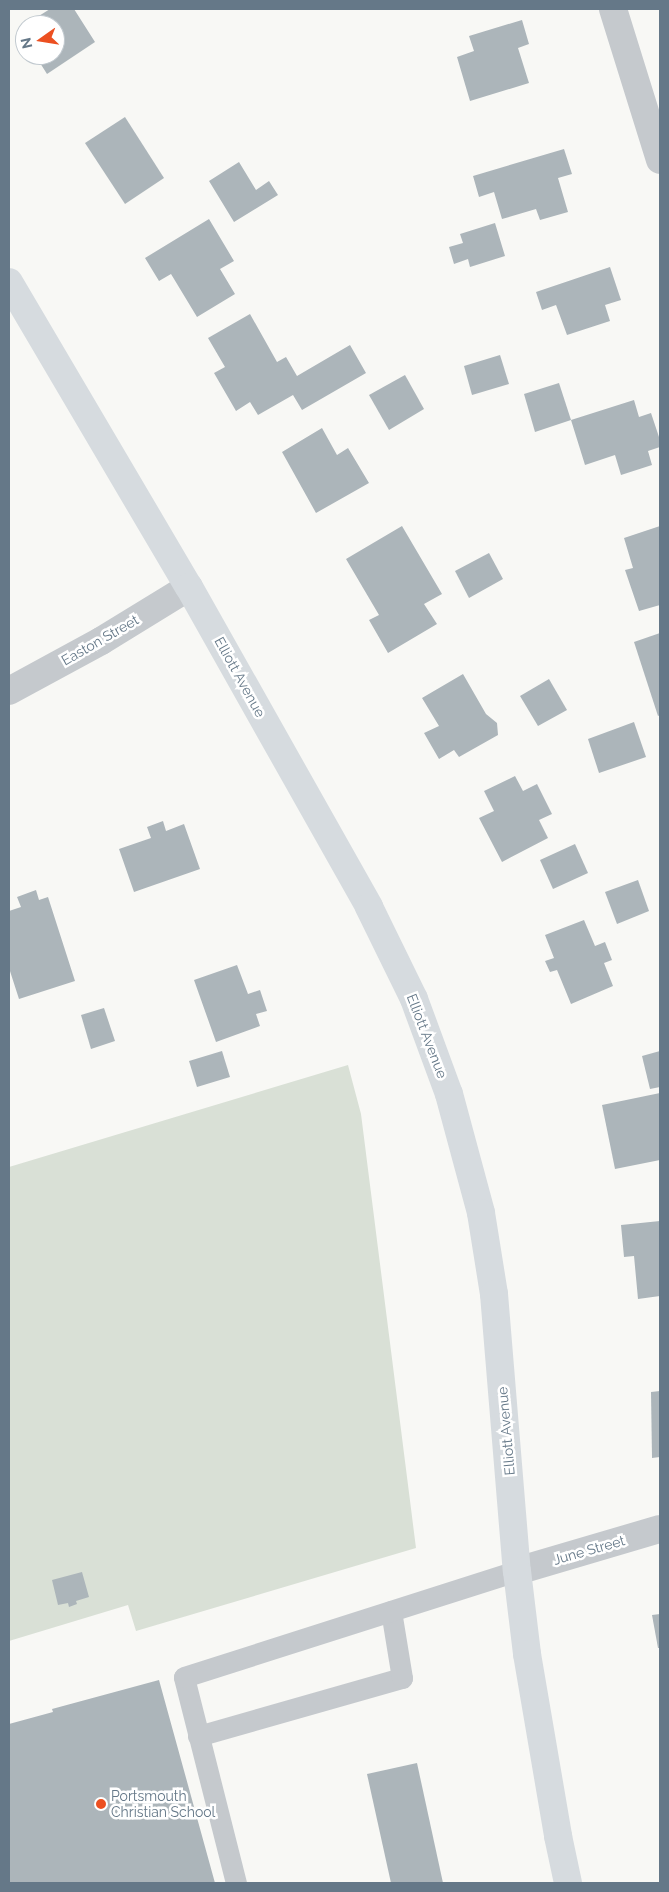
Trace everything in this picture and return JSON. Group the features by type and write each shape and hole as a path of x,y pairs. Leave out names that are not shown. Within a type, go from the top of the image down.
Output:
{"street":[{"path":"613,9 660,160"},
{"name":"Elliott Avenue","path":"9,282 189,587 369,906 414,999 449,1094 480,1212 494,1294 517,1571 527,1654 558,1836 568,1883"},
{"name":"Easton Street","path":"9,691 101,641 189,587"},
{"name":"June Street","path":"517,1571 660,1529"}],"lane":[{"path":"236,1883 184,1677 517,1571"},
{"path":"198,1736 402,1678 391,1611"}],"shaded area":[{"path":"348,1065 361,1114 416,1548 136,1631 128,1605 9,1641 9,1167"}],"building":[{"path":"50,9 74,9 95,42 65,62 65,15 40,15"},
{"path":"522,20 529,44 518,48 529,83 470,101 457,57 474,51 469,36"},
{"path":"41,65 60,65 47,74"},
{"path":"125,117 164,178 125,204 85,143"},
{"path":"564,149 572,174 558,178 568,212 540,220 536,209 502,219 494,192 479,197 473,176"},
{"path":"239,162 256,190 269,181 278,195 234,222 209,181"},
{"path":"209,219 234,261 220,269 235,294 197,317 171,274 159,281 145,258"},
{"path":"495,223 505,256 470,267 468,259 454,264 449,247 463,243 460,234"},
{"path":"610,267 621,300 605,305 610,321 567,335 556,305 542,310 536,292"},
{"path":"250,314 277,362 286,357 297,376 350,345 366,373 302,410 293,395 258,415 250,402 236,411 214,373 225,367 208,338"},
{"path":"500,355 509,384 472,395 464,366"},
{"path":"405,375 424,409 389,430 369,395"},
{"path":"559,383 571,420 535,432 524,394"},
{"path":"634,400 639,417 651,413 660,440 660,447 648,451 652,465 621,475 615,455 585,465 571,420"},
{"path":"322,428 337,455 348,448 369,483 316,513 282,452"},
{"path":"402,526 442,594 424,604 437,624 388,653 369,620 379,615 346,559"},
{"path":"660,526 660,605 639,611 625,570 633,568 624,538"},
{"path":"489,553 503,579 469,598 455,571"},
{"path":"660,633 660,715 658,716 634,642"},
{"path":"463,674 486,714 497,723 498,735 459,757 454,750 439,759 424,733 439,726 422,698"},
{"path":"549,679 567,710 538,726 520,696"},
{"path":"634,722 646,757 599,773 588,739"},
{"path":"515,776 523,791 537,784 552,814 539,820 548,838 502,862 479,818 494,811 484,791"},
{"path":"163,821 166,831 184,824 200,869 134,892 119,849 151,838 147,827"},
{"path":"575,844 588,873 553,889 540,860"},
{"path":"638,880 649,911 617,924 605,892"},
{"path":"36,890 39,900 48,897 75,981 19,999 9,968 9,911 21,907 17,897"},
{"path":"584,920 595,946 605,942 612,960 604,963 613,986 571,1004 557,970 550,972 545,961 554,958 545,935"},
{"path":"237,965 248,994 260,990 267,1011 256,1014 260,1026 216,1042 194,980"},
{"path":"104,1008 115,1041 91,1049 81,1015"},
{"path":"222,1051 230,1077 197,1087 189,1061"},
{"path":"660,1051 660,1087 650,1089 642,1056"},
{"path":"660,1093 660,1160 615,1169 602,1105"},
{"path":"660,1221 660,1296 638,1299 634,1256 624,1257 621,1225"},
{"path":"660,1391 660,1457 652,1458 651,1392"},
{"path":"82,1572 89,1597 76,1601 77,1604 69,1607 68,1603 58,1605 52,1580"},
{"path":"660,1614 660,1648 658,1648 652,1615"},
{"name":"Portsmouth Christian School","path":"159,1680 215,1883 9,1883 9,1724 53,1712 52,1709"},
{"path":"417,1763 443,1883 391,1883 367,1774"}],"place":[{"name":"Portsmouth Christian School","path":"101,1804"}]}
